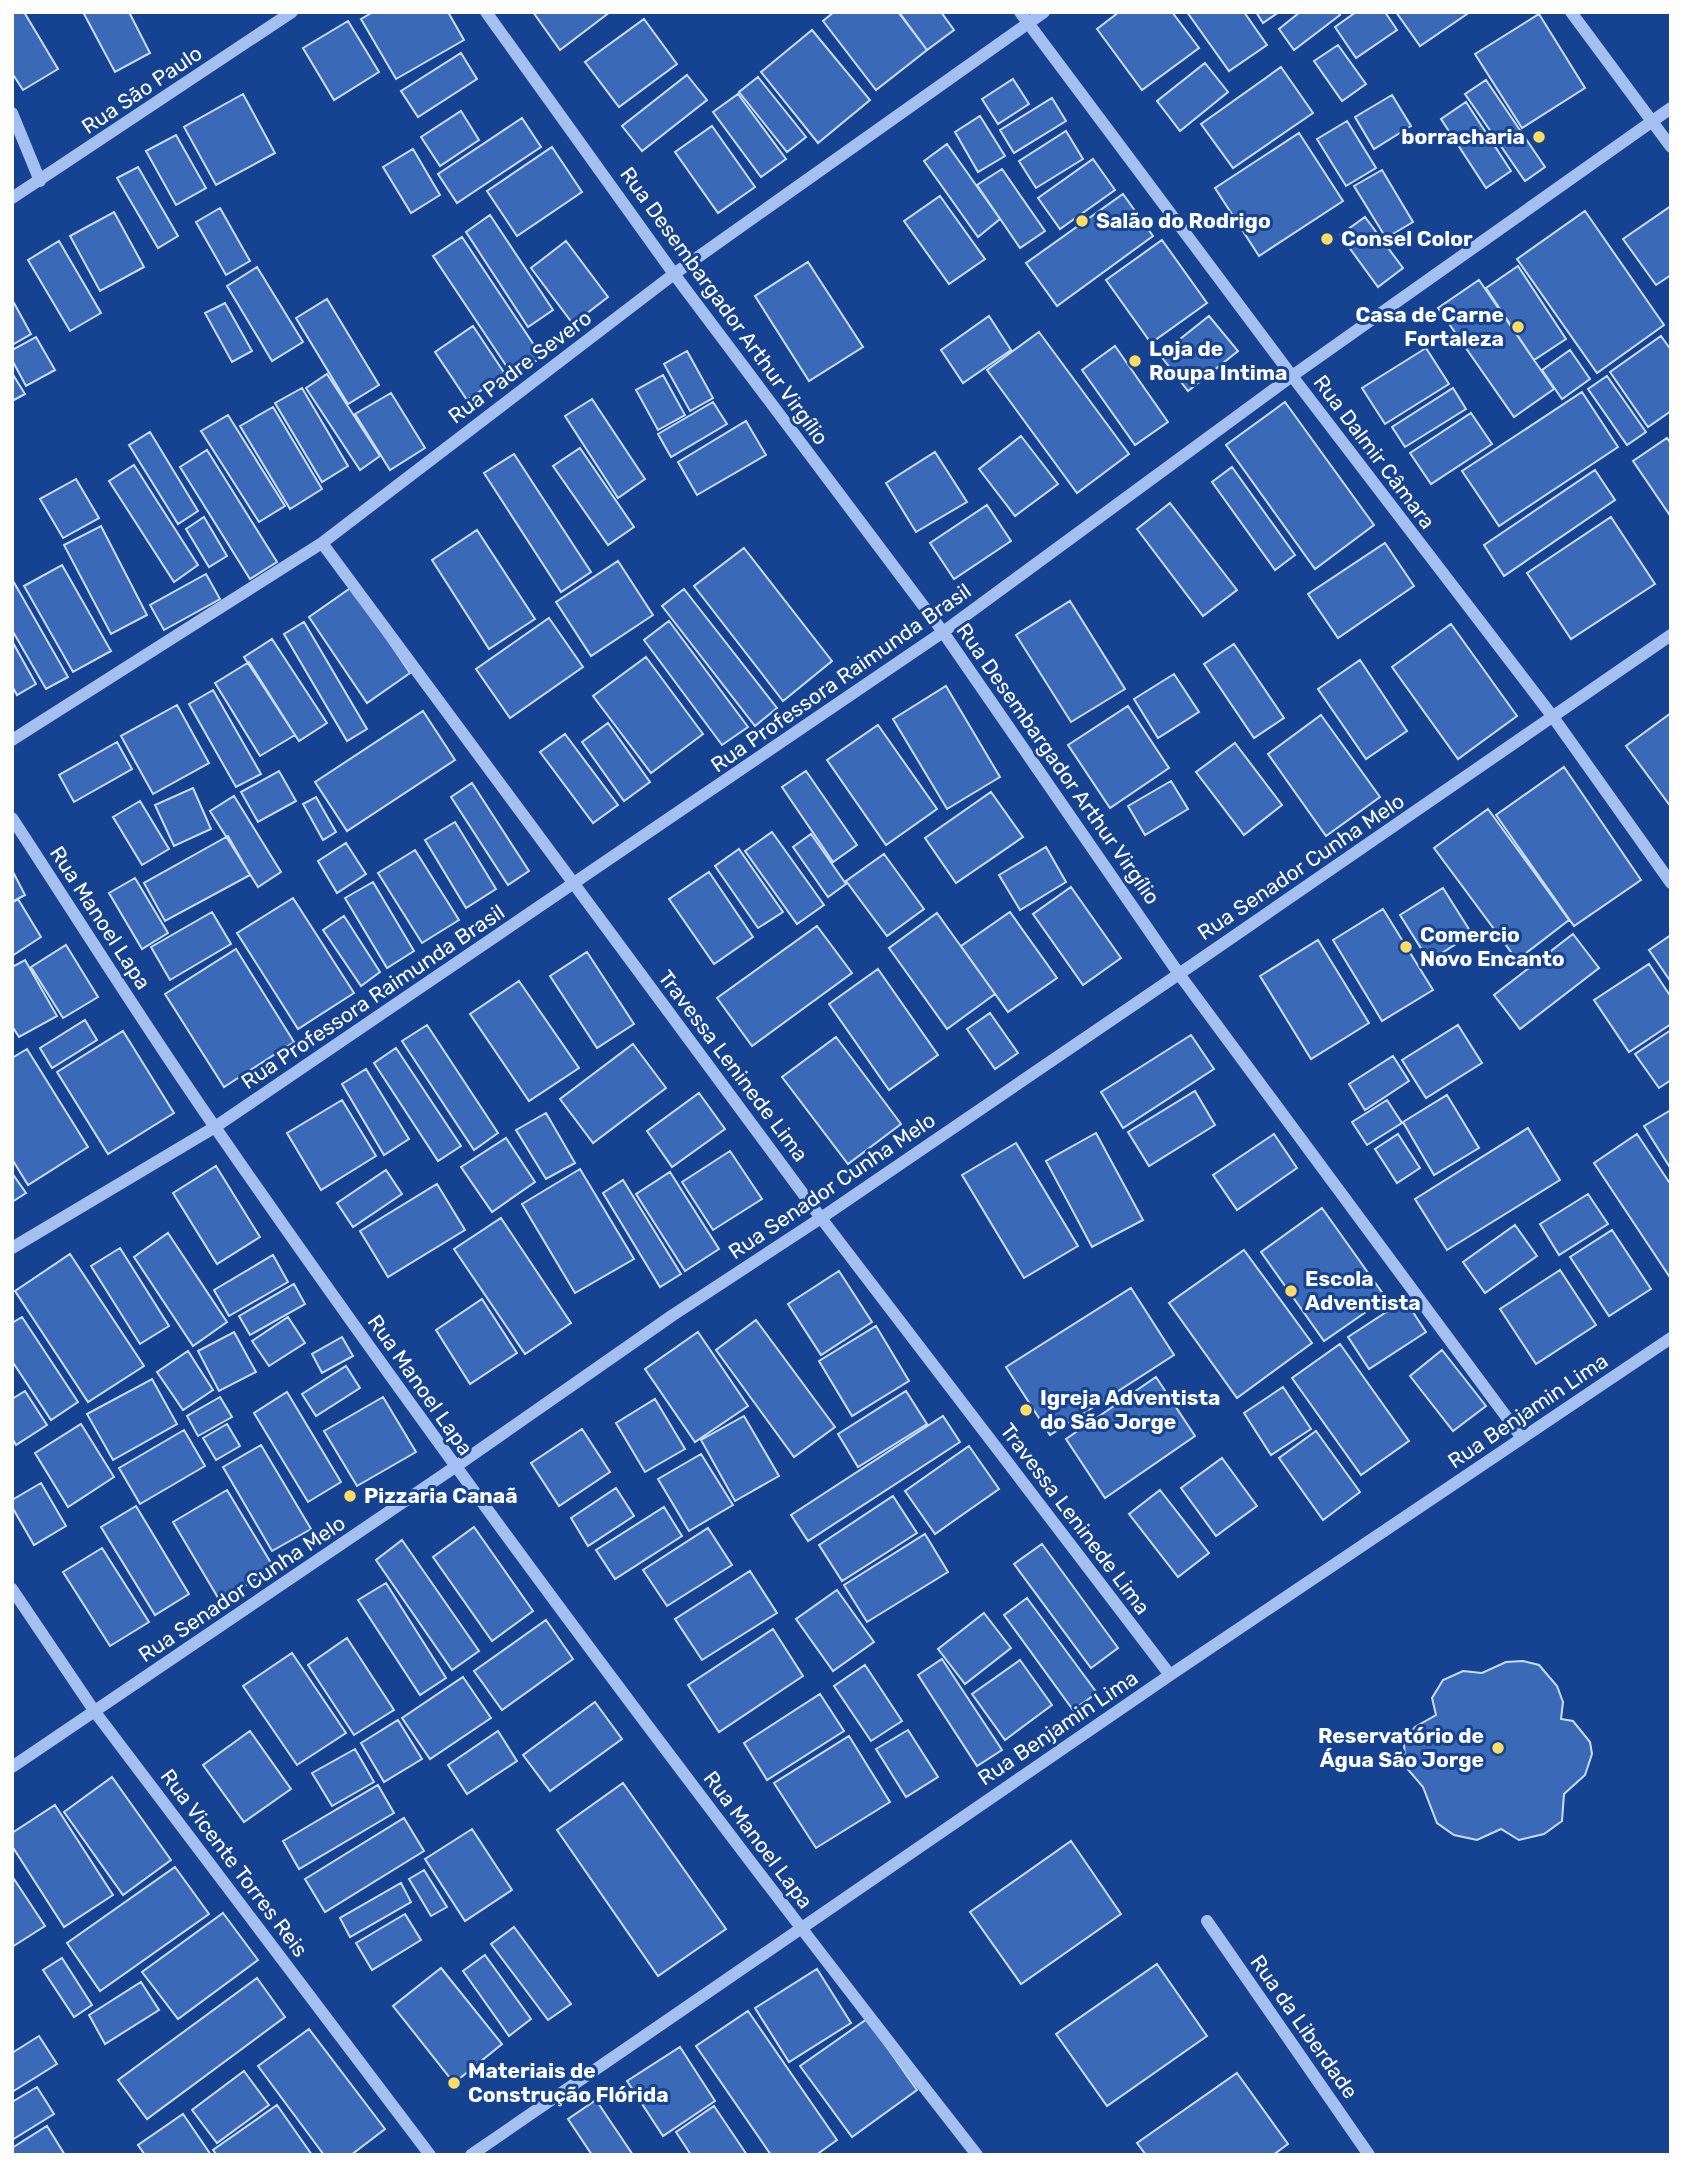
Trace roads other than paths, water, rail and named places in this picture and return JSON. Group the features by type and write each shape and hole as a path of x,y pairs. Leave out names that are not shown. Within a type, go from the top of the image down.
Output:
{"street":[{"name":"Rua São Paulo","path":"12,198 292,12"},
{"name":"Rua Desembargador Arthur Virgílio","path":"486,12 674,274 943,632 1179,974 1522,1438"},
{"name":"Rua Padre Severo","path":"12,740 322,543 674,274 1024,18 1044,12"},
{"path":"1571,12 1671,147"},
{"name":"Rua Dalmir Câmara","path":"1024,18 1553,718 1671,883"},
{"name":"Rua Professora Raimunda Brasil","path":"12,1248 215,1128 943,632 1292,376 1671,108"},
{"path":"12,113 40,181"},
{"name":"Travessa Leninede Lima","path":"322,543 821,1217 1170,1675"},
{"name":"Rua Senador Cunha Melo","path":"12,1767 455,1467 673,1315 1179,974 1671,635"},
{"name":"Rua Manoel Lapa","path":"12,818 215,1128 455,1467 799,1928 977,2155"},
{"name":"Rua Benjamin Lima","path":"471,2155 1170,1675 1671,1338"},
{"name":"Rua Vicente Torres Reis","path":"12,1589 95,1712 430,2155"},
{"name":"Rua da Liberdade","path":"1207,1921 1369,2155"}],"place":[{"name":"borracharia","path":"1539,137"},
{"name":"Salão do Rodrigo","path":"1082,221"},
{"name":"Consel Color","path":"1327,239"},
{"name":"Casa de Carne Fortaleza","path":"1518,327"},
{"name":"Loja de Roupa Intima","path":"1135,361"},
{"name":"Comercio Novo Encanto","path":"1406,947"},
{"name":"Escola Adventista","path":"1291,1291"},
{"name":"Igreja Adventista do São Jorge","path":"1026,1410"},
{"name":"Pizzaria Canaã","path":"350,1496"},
{"name":"Reservatório de Água São Jorge","path":"1498,1748"},
{"name":"Materiais de Construção Flórida","path":"454,2083"}]}
